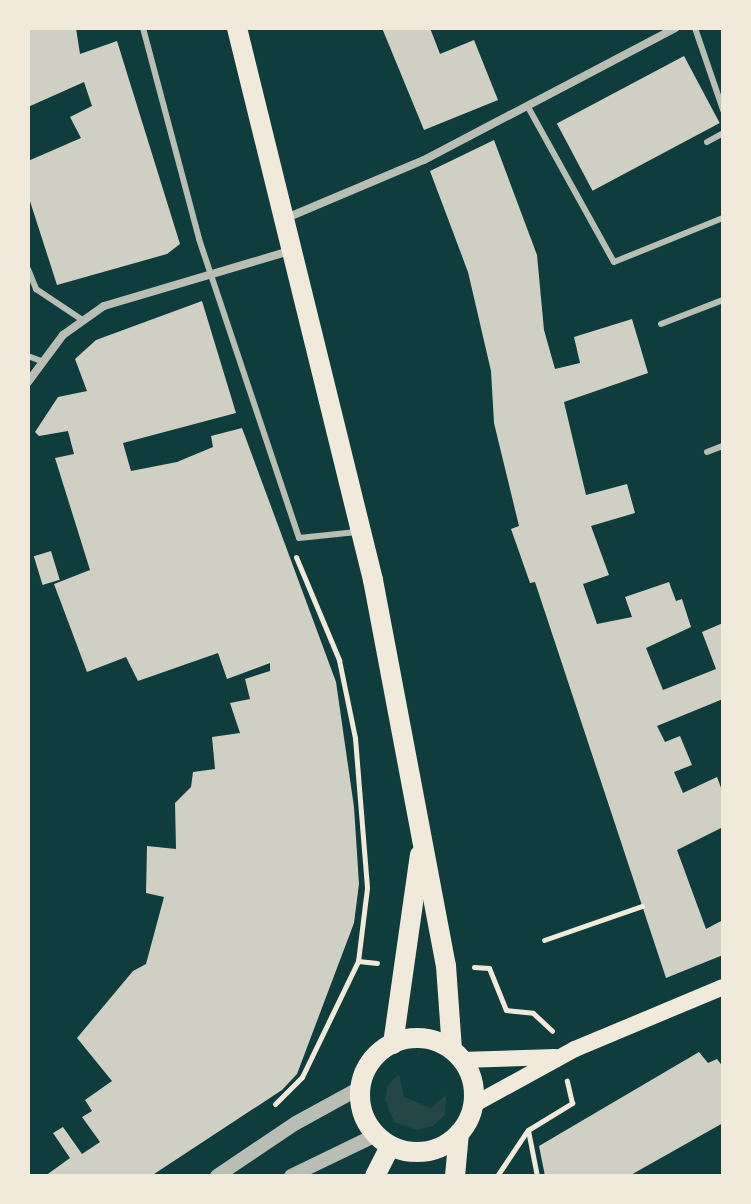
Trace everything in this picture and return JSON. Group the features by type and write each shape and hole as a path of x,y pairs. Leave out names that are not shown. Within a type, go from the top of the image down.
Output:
{"main road":[{"path":"237,28 361,532 407,744 446,966 456,1055 474,1089 473,1105 459,1133 455,1176"},
{"path":"393,1044 422,843"},
{"path":"473,1105 560,1057 723,987"},
{"path":"459,1133 435,1150 383,1141 363,1113 360,1088 371,1062 393,1044 423,1039 456,1055 560,1057"},
{"path":"375,1176 383,1141"}],"street":[{"path":"283,219 424,160 675,28"},
{"path":"28,382 41,361 81,319 104,306 291,251"},
{"path":"217,1176 296,1123 360,1088"},
{"path":"291,1176 383,1141"}],"lane":[{"path":"143,28 212,273 299,538 361,532"},
{"path":"695,28 723,110"},
{"path":"528,107 614,262 723,218"},
{"path":"707,142 723,133"},
{"path":"28,269 36,289 81,319"},
{"path":"661,324 723,300"},
{"path":"28,356 41,361"},
{"path":"707,452 723,446"}],"path":[{"path":"268,1111 302,1077 358,961 367,888 355,738 339,660 290,544"},
{"path":"544,940 642,906"},
{"path":"358,961 387,964"},
{"path":"463,966 489,968 506,1010 533,1013 553,1031"},
{"path":"497,1176 528,1130 572,1103 566,1077"},
{"path":"528,1130 537,1176"}],"shaded area":[{"path":"399,1074 404,1097 431,1108 446,1095 445,1115 433,1126 417,1130 394,1122 385,1099 388,1085"}],"building":[{"path":"28,28 76,28 80,54 117,41 180,244 167,254 57,285 28,195 28,161 81,138 70,117 92,106 84,82 28,107"},
{"path":"382,28 430,28 440,54 474,40 498,100 424,130"},
{"path":"684,56 720,123 593,191 557,124"},
{"path":"494,140 537,255 544,330 555,369 580,363 574,337 632,319 648,373 564,402 586,495 627,484 635,513 591,526 609,575 583,584 597,624 632,617 625,597 669,582 676,601 682,599 691,627 646,648 663,690 716,669 702,632 723,623 723,699 657,726 665,742 680,736 692,765 674,772 683,793 717,777 723,793 723,827 677,850 706,929 723,920 723,955 666,978 535,582 530,583 511,529 519,526 494,423 491,371 468,272 430,171"},
{"path":"202,301 236,413 123,443 131,471 177,462 213,447 211,436 242,428 336,682 354,807 359,884 354,923 297,1074 282,1090 151,1176 45,1176 70,1158 53,1133 63,1127 82,1154 100,1142 82,1117 92,1111 85,1100 112,1081 77,1038 133,971 146,964 164,897 146,893 147,846 176,849 175,803 191,787 193,772 215,769 212,737 240,733 230,703 250,699 245,679 270,671 270,663 227,679 218,653 138,681 126,657 87,672 54,584 90,570 55,458 74,454 68,431 39,436 35,432 58,397 87,391 75,359 96,340"},
{"path":"51,551 60,580 43,585 34,556"},
{"path":"699,1052 708,1063 717,1059 723,1067 723,1123 629,1176 545,1176 539,1146"}]}
